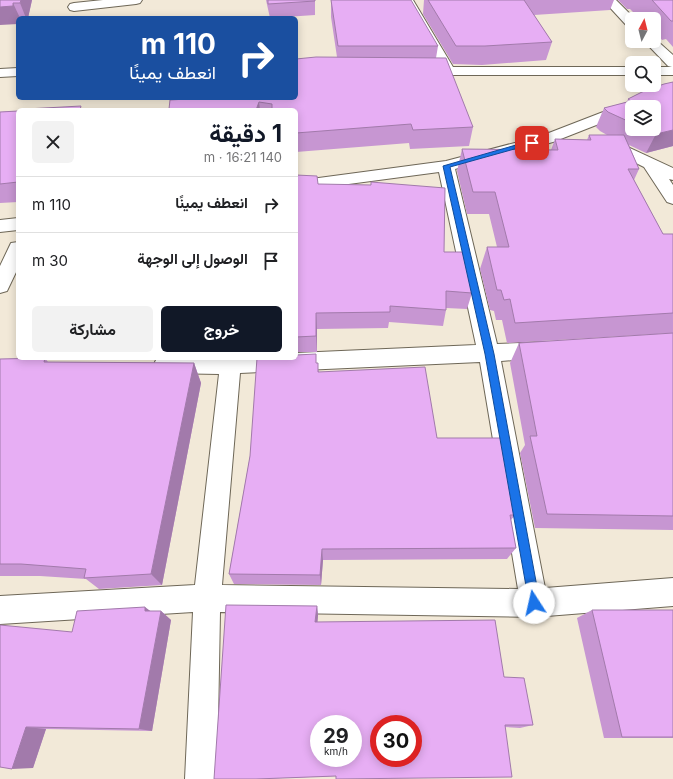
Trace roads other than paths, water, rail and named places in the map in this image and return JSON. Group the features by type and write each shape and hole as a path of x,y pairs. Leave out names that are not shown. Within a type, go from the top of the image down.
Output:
{"street":[{"path":"74,8 136,0"},
{"path":"407,0 448,71"},
{"path":"609,0 625,15"},
{"path":"658,48 673,63"},
{"path":"410,71 625,71"},
{"path":"661,71 673,71"},
{"path":"0,73 16,72"},
{"path":"298,186 446,166 547,139 673,89"},
{"path":"577,128 673,175"},
{"path":"649,163 673,198"},
{"path":"446,166 489,354 534,603"},
{"path":"0,226 16,224"},
{"path":"0,286 16,252"},
{"path":"298,360 489,354 566,349"},
{"path":"143,364 295,360"},
{"path":"201,779 207,598 230,362"},
{"path":"0,610 207,598 534,603 673,592"}]}
